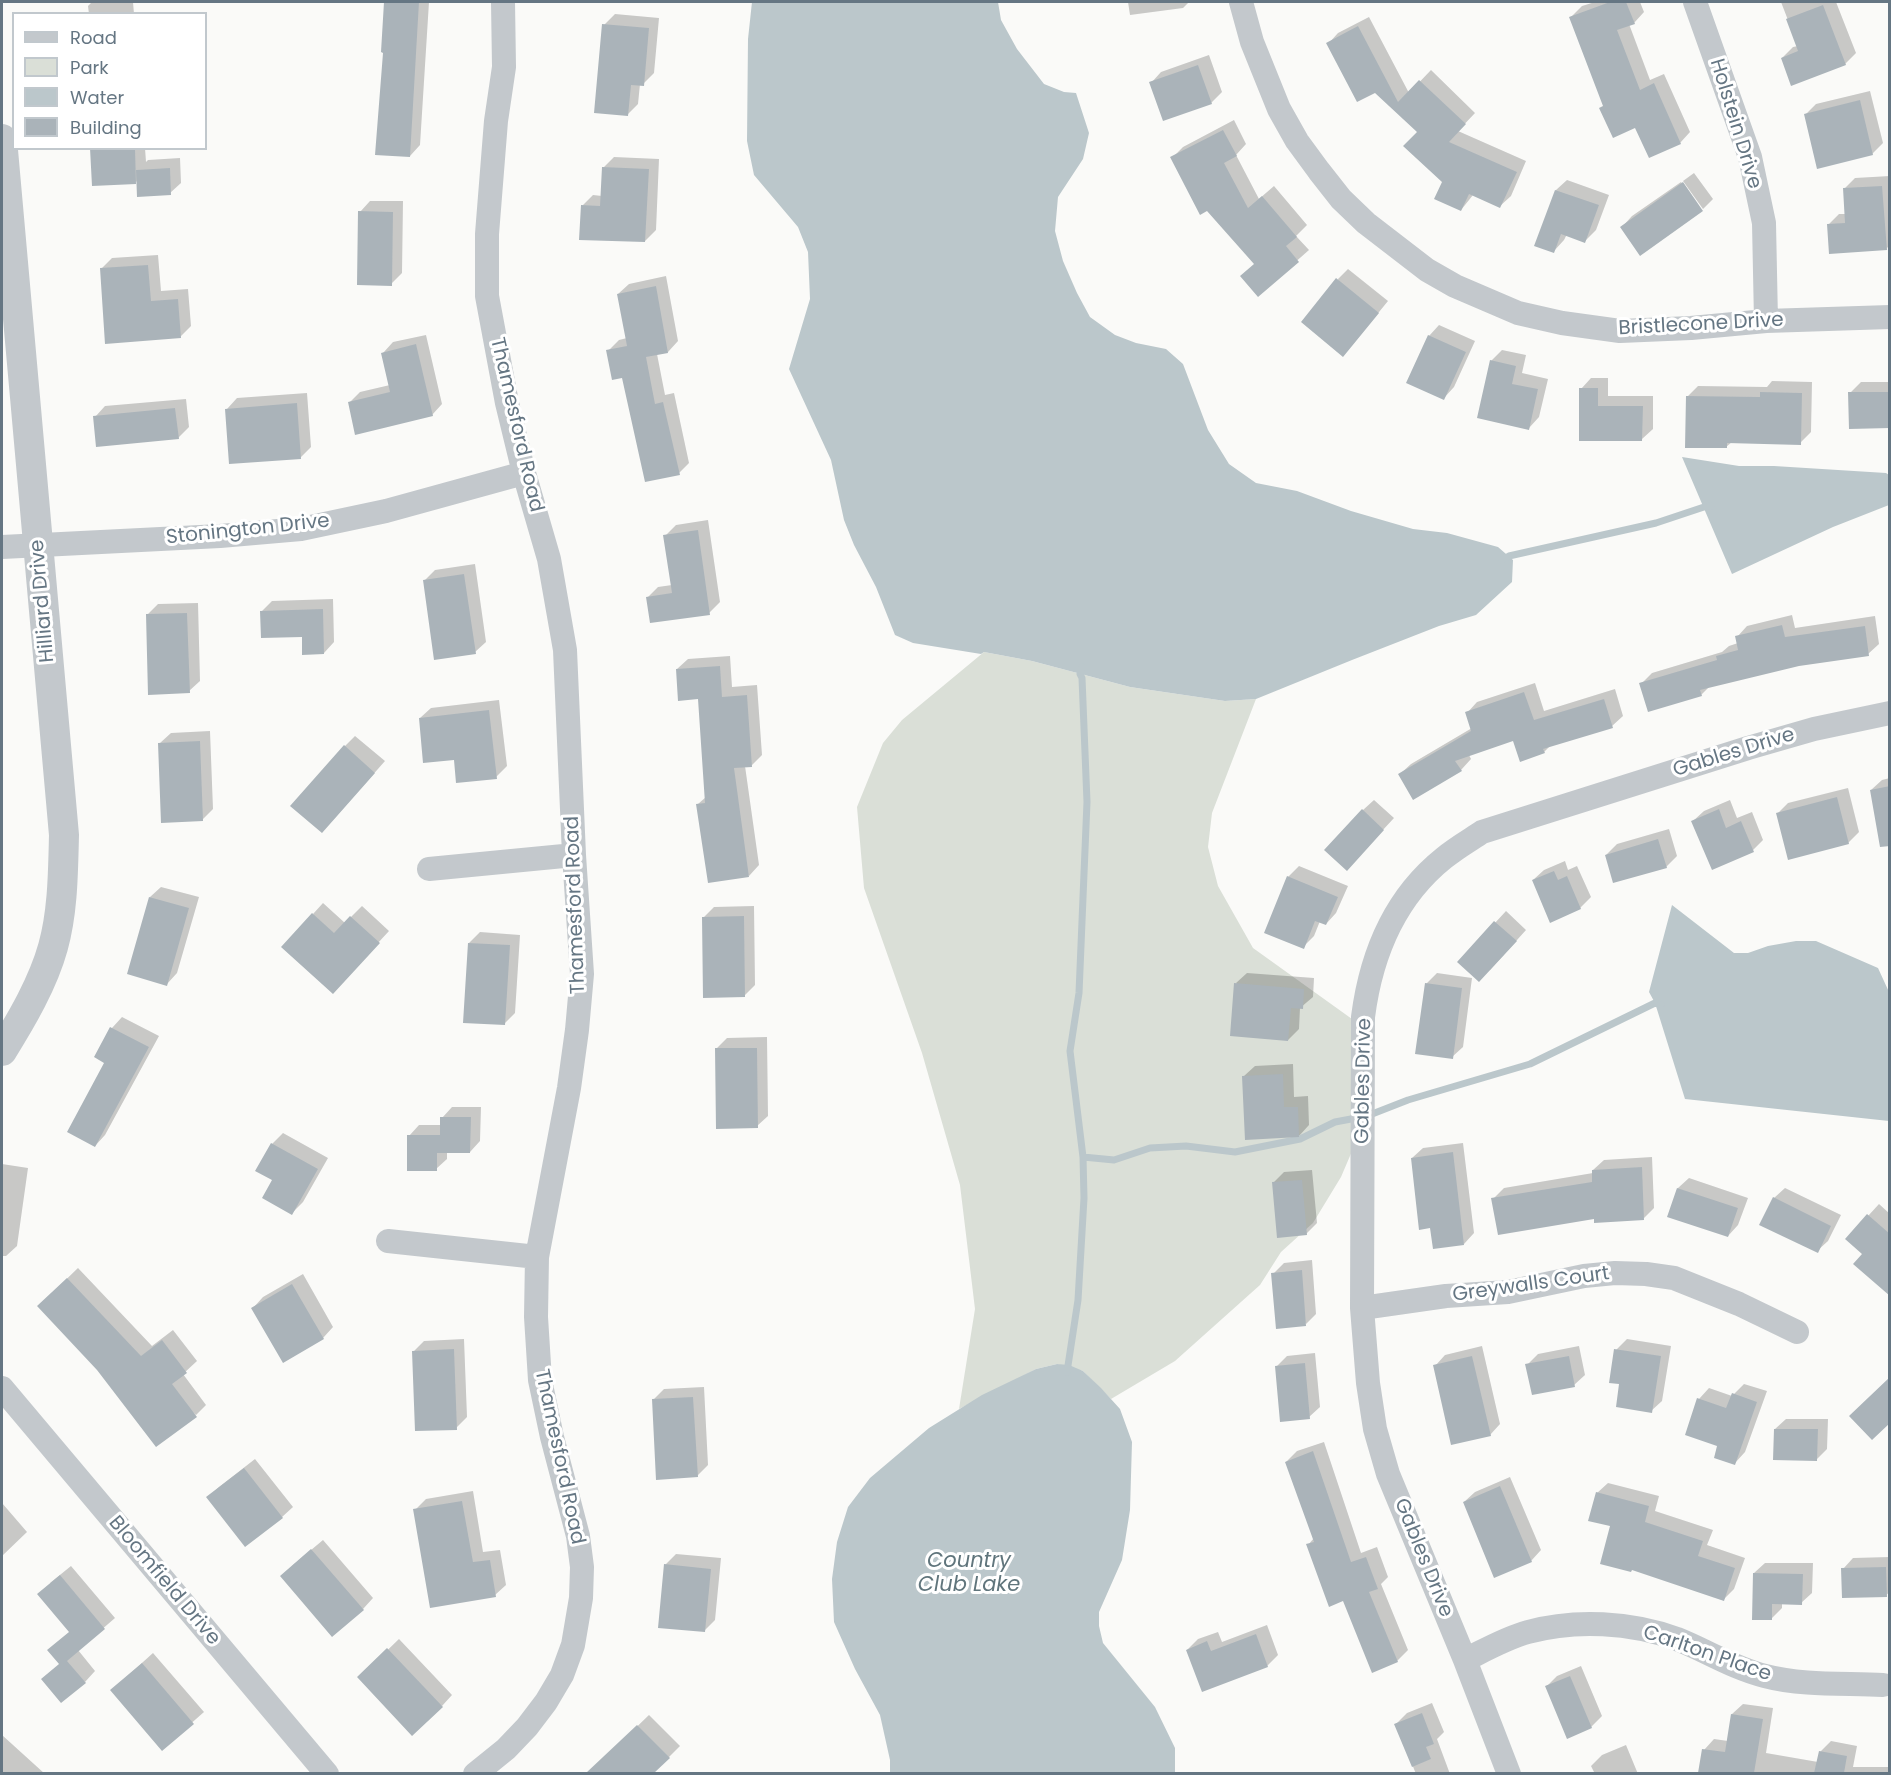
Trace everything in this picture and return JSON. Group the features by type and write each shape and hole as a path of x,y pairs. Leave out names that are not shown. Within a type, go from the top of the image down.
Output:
{"street":[{"name":"Thamesford Road","path":"475,1773 506,1749 527,1727 546,1702 562,1675 573,1645 581,1598 582,1568 578,1536 552,1437 540,1380 536,1317 537,1257 570,1088 582,974 565,650 549,559 507,403 487,296 487,234 496,121 504,67 503,2"},
{"name":"Bristlecone Drive","path":"1240,2 1264,76 1297,141 1341,199 1366,223 1427,270 1455,286 1518,313 1562,323 1620,331 1766,321 1890,317"},
{"name":"Holstein Drive","path":"1695,2 1750,157 1764,223 1766,321"},
{"name":"Hilliard Drive","path":"2,139 64,836 59,921 53,947 44,974 2,1051"},
{"name":"Stonington Drive","path":"2,547 220,536 302,529 386,511 524,473"},
{"name":"Gables Drive","path":"1509,1773 1388,1474 1375,1429 1368,1383 1362,1308 1364,1017 1367,989 1375,959 1402,904 1422,879 1444,858 1482,832 1759,744 1814,729 1890,713"},
{"path":"429,869 574,855"},
{"path":"388,1240 537,1257"},
{"name":"Greywalls Court","path":"1362,1308 1446,1296 1508,1292 1584,1276 1615,1273 1646,1274 1674,1278 1738,1304 1797,1332"},
{"name":"Bloomfield Drive","path":"2,1388 327,1773"},
{"name":"Carlton Place","path":"1465,1660 1528,1632 1558,1626 1589,1624 1635,1628 1666,1635 1738,1668 1767,1677 1798,1682 1883,1685"}],"green space":[{"path":"984,652 1032,661 1130,687 1225,701 1256,699 1212,813 1208,847 1218,886 1253,948 1352,1019 1367,1116 1341,1177 1313,1223 1281,1252 1260,1285 1175,1361 1111,1399 1083,1371 1057,1364 1036,1369 959,1409 975,1309 960,1185 922,1053 864,888 857,807 883,743 902,720"}],"water":[{"path":"752,2 998,2 1001,20 1017,49 1044,84 1064,92 1076,93 1089,133 1083,159 1058,197 1055,231 1063,261 1090,317 1115,335 1136,343 1166,349 1183,364 1208,430 1229,464 1256,483 1297,491 1351,511 1413,529 1447,533 1498,547 1513,560 1512,582 1476,615 1439,626 1256,699 1225,701 1130,687 1032,661 913,643 895,635 876,587 844,520 831,460 789,369 810,299 808,252 798,227 754,175 747,141 748,39"},
{"path":"1682,457 1739,466 1886,473 1889,475 1889,505 1833,527 1732,574"},
{"path":"1672,905 1734,953 1748,953 1768,946 1796,941 1816,941 1878,968 1889,992 1889,1121 1685,1099 1655,1003 1649,992"},
{"name":"Country Club Lake","path":"1057,1364 1069,1365 1083,1371 1101,1388 1120,1409 1132,1442 1130,1510 1122,1560 1099,1612 1099,1626 1103,1643 1155,1707 1175,1748 1175,1773 890,1773 890,1760 880,1715 855,1669 834,1622 832,1579 837,1542 848,1507 870,1478 929,1428 982,1395 1036,1369"}],"building":[{"path":"384,2 419,2 410,157 375,155 383,53 381,52"},
{"path":"1610,2 1626,2 1635,24 1617,30 1640,90 1654,83 1681,144 1649,158 1635,128 1613,138 1599,108 1603,106 1569,17"},
{"path":"1823,5 1846,65 1791,86 1781,58 1798,51 1786,19"},
{"path":"602,24 649,28 644,86 631,85 628,116 594,113"},
{"path":"1358,26 1398,102 1419,80 1466,124 1449,142 1517,172 1500,208 1469,194 1461,211 1434,199 1442,182 1403,146 1417,132 1375,93 1357,102 1326,43"},
{"path":"1198,65 1212,104 1163,121 1149,82"},
{"path":"1860,100 1873,155 1817,169 1804,114"},
{"path":"1223,130 1237,156 1224,163 1248,208 1262,196 1297,237 1286,246 1299,262 1258,297 1240,276 1254,264 1207,211 1200,215 1170,157"},
{"path":"90,150 135,150 136,184 92,186"},
{"path":"602,167 649,169 645,242 579,240 581,205 600,206"},
{"path":"170,168 171,195 137,197 136,170"},
{"path":"1683,182 1703,211 1640,256 1620,227"},
{"path":"1882,186 1887,250 1829,254 1827,224 1845,223 1843,188"},
{"path":"1555,190 1599,205 1585,243 1561,234 1554,253 1534,246"},
{"path":"358,211 393,212 392,286 357,285"},
{"path":"148,265 151,301 178,299 181,338 105,344 100,268"},
{"path":"1336,278 1379,313 1343,357 1301,322"},
{"path":"656,286 668,353 646,357 655,404 663,402 680,475 645,482 622,378 612,380 606,350 627,346 617,294"},
{"path":"1428,335 1466,352 1444,400 1406,383"},
{"path":"416,344 433,416 355,435 348,402 390,392 381,353"},
{"path":"1490,360 1516,366 1512,384 1538,389 1529,430 1477,418"},
{"path":"1579,388 1598,388 1598,406 1643,406 1642,441 1579,441"},
{"path":"1760,392 1802,393 1801,445 1727,443 1727,448 1685,448 1686,396 1760,397"},
{"path":"1848,392 1890,392 1890,428 1849,429"},
{"path":"297,403 301,459 229,464 225,409"},
{"path":"175,408 179,439 96,447 93,416"},
{"path":"698,530 710,615 650,623 646,597 672,593 663,535"},
{"path":"464,574 476,654 434,660 423,580"},
{"path":"323,609 324,654 302,655 302,637 261,638 260,611"},
{"path":"187,613 190,693 148,695 146,614"},
{"path":"1782,625 1785,637 1865,626 1869,656 1799,666 1700,690 1702,696 1648,712 1639,683 1717,660 1716,656 1738,650 1735,636"},
{"path":"720,666 722,697 747,695 752,767 734,768 749,877 708,883 696,804 705,803 698,699 678,701 676,669"},
{"path":"1524,692 1534,720 1604,699 1613,728 1543,749 1545,753 1520,762 1513,741 1455,761 1462,771 1413,800 1398,774 1471,731 1465,712"},
{"path":"489,710 497,779 456,783 454,760 423,763 419,718"},
{"path":"200,741 203,821 161,823 158,743"},
{"path":"344,745 375,773 322,833 290,806"},
{"path":"1890,786 1890,846 1880,847 1870,790"},
{"path":"1837,797 1849,844 1788,860 1776,813"},
{"path":"1362,809 1384,830 1347,871 1324,850"},
{"path":"1719,809 1726,828 1741,821 1754,852 1712,870 1691,821"},
{"path":"1658,839 1667,868 1613,883 1605,855"},
{"path":"1554,871 1558,880 1567,876 1581,909 1550,923 1532,880"},
{"path":"1287,876 1338,897 1326,925 1315,921 1304,949 1264,933"},
{"path":"149,897 189,908 167,986 127,974"},
{"path":"312,913 334,933 350,916 380,943 333,994 281,947"},
{"path":"744,916 745,997 703,998 702,917"},
{"path":"1494,921 1517,941 1479,982 1457,962"},
{"path":"468,943 510,945 505,1025 463,1023"},
{"path":"1234,983 1304,989 1303,1009 1291,1008 1288,1041 1230,1036"},
{"path":"1425,983 1462,988 1453,1059 1415,1054"},
{"path":"110,1027 149,1047 95,1147 67,1132 104,1063 94,1057"},
{"path":"715,1048 757,1048 758,1128 716,1129"},
{"path":"1283,1074 1284,1107 1298,1107 1299,1137 1245,1140 1242,1076"},
{"path":"440,1117 471,1117 470,1153 437,1153 437,1171 407,1171 407,1135 440,1135"},
{"path":"271,1143 318,1169 292,1215 262,1198 272,1180 255,1171"},
{"path":"1453,1152 1464,1245 1433,1249 1430,1228 1419,1230 1411,1158"},
{"path":"1642,1167 1644,1220 1594,1223 1594,1219 1498,1235 1491,1198 1592,1182 1592,1170"},
{"path":"1302,1180 1307,1235 1277,1238 1272,1182"},
{"path":"1677,1188 1738,1208 1728,1237 1667,1217"},
{"path":"1773,1197 1831,1226 1818,1253 1759,1225"},
{"path":"1867,1214 1890,1234 1890,1296 1853,1264 1862,1254 1845,1239"},
{"path":"1302,1270 1306,1326 1276,1329 1271,1273"},
{"path":"67,1278 141,1356 162,1340 187,1373 172,1384 197,1417 156,1447 97,1370 37,1306"},
{"path":"292,1284 324,1339 283,1363 251,1308"},
{"path":"454,1349 457,1430 415,1431 412,1351"},
{"path":"1614,1349 1661,1356 1652,1413 1616,1407 1619,1384 1609,1383"},
{"path":"1472,1356 1491,1436 1451,1445 1433,1365"},
{"path":"1569,1356 1575,1387 1532,1395 1525,1364"},
{"path":"1305,1363 1310,1419 1280,1422 1275,1366"},
{"path":"1890,1377 1890,1423 1872,1440 1849,1416"},
{"path":"1732,1393 1757,1402 1735,1465 1714,1458 1717,1446 1685,1435 1697,1398 1726,1408"},
{"path":"693,1397 698,1477 656,1480 652,1399"},
{"path":"1774,1429 1818,1429 1817,1461 1773,1460"},
{"path":"1313,1451 1351,1562 1366,1557 1378,1589 1369,1592 1398,1662 1372,1673 1343,1601 1329,1607 1306,1544 1314,1542 1285,1462"},
{"path":"244,1468 283,1518 245,1547 206,1497"},
{"path":"1500,1486 1532,1562 1494,1578 1463,1502"},
{"path":"1596,1492 1649,1506 1645,1522 1703,1541 1698,1556 1735,1568 1724,1601 1632,1570 1631,1572 1600,1564 1610,1526 1588,1521"},
{"path":"462,1501 473,1562 490,1560 496,1597 430,1608 413,1509"},
{"path":"311,1549 364,1610 332,1637 280,1576"},
{"path":"664,1564 711,1569 705,1632 658,1628"},
{"path":"1886,1567 1887,1597 1842,1598 1841,1568"},
{"path":"1753,1573 1803,1574 1802,1605 1772,1604 1772,1620 1752,1620"},
{"path":"60,1575 105,1629 67,1661 86,1683 61,1703 41,1679 59,1664 47,1650 69,1632 37,1594"},
{"path":"1256,1634 1268,1667 1202,1692 1186,1650 1207,1641 1211,1651"},
{"path":"387,1648 443,1707 412,1736 357,1677"},
{"path":"142,1663 194,1724 162,1751 110,1690"},
{"path":"1570,1676 1592,1728 1567,1739 1545,1686"},
{"path":"1422,1713 1434,1744 1426,1747 1431,1759 1412,1767 1394,1724"},
{"path":"1731,1714 1763,1719 1754,1773 1698,1773 1702,1749 1725,1752"},
{"path":"637,1725 670,1758 654,1773 586,1773"},
{"path":"1819,1751 1847,1756 1844,1773 1814,1773"}],"waterway":[{"path":"1502,560 1509,556 1656,523 1711,506"},
{"path":"1067,1372 1078,1300 1084,1198 1083,1157 1070,1051 1079,993 1087,802 1080,674 1082,667"},
{"path":"1083,1157 1114,1160 1150,1148 1186,1146 1235,1152 1300,1139 1335,1122 1367,1116 1408,1100 1530,1064 1655,1003 1661,1005"}]}
